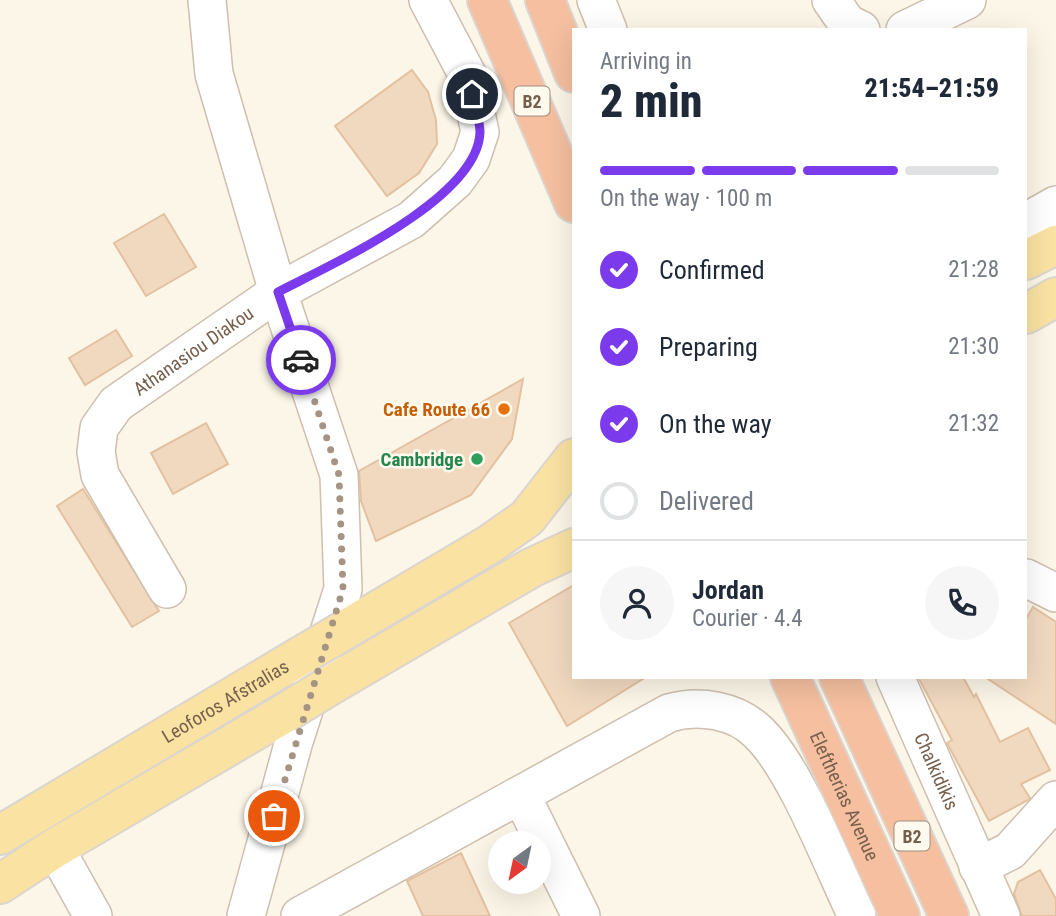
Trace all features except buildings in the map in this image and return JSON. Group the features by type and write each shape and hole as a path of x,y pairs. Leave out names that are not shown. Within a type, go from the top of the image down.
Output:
{"highway":[{"name":"B2","path":"487,0 572,198"},
{"name":"B2","path":"545,0 572,68"},
{"name":"Eleftherias Avenue","path":"790,679 900,916"},
{"name":"B2","path":"840,679 949,916"}],"main road":[{"path":"1027,260 1056,245"},
{"path":"1027,313 1056,297"},
{"name":"Leoforos Afstralias","path":"0,835 490,544 527,519 572,461"},
{"name":"Leoforos Afstralias","path":"55,848 531,568 572,549"},
{"path":"0,884 55,848"}],"street":[{"path":"207,0 214,74 278,292 339,475 343,589 295,741 246,916"},
{"name":"Athanasiou Diakou","path":"167,589 100,475 96,452 99,428 116,404 278,292 411,220 456,181 471,159 480,132 468,76 428,0"},
{"path":"596,0 607,28"},
{"path":"831,0 847,23 857,28"},
{"path":"909,28 967,0"},
{"path":"1027,221 1056,205"},
{"path":"1027,578 1056,593"},
{"name":"Chalkidikis","path":"896,679 1001,916"},
{"path":"300,916 669,713 699,707 716,710 745,722 771,748 795,788 857,916"},
{"path":"521,795 581,916"},
{"path":"978,867 1010,851 1056,800"},
{"path":"55,848 93,916"}],"way so far":[{"path":"274,816 343,589 339,475 301,360"}],"place":[{"name":"Cafe Route 66","path":"504,409"},
{"name":"Cambridge","path":"477,459"}],"route":[{"path":"301,360 278,292 411,220 456,181 471,159 480,132 472,94"}]}
